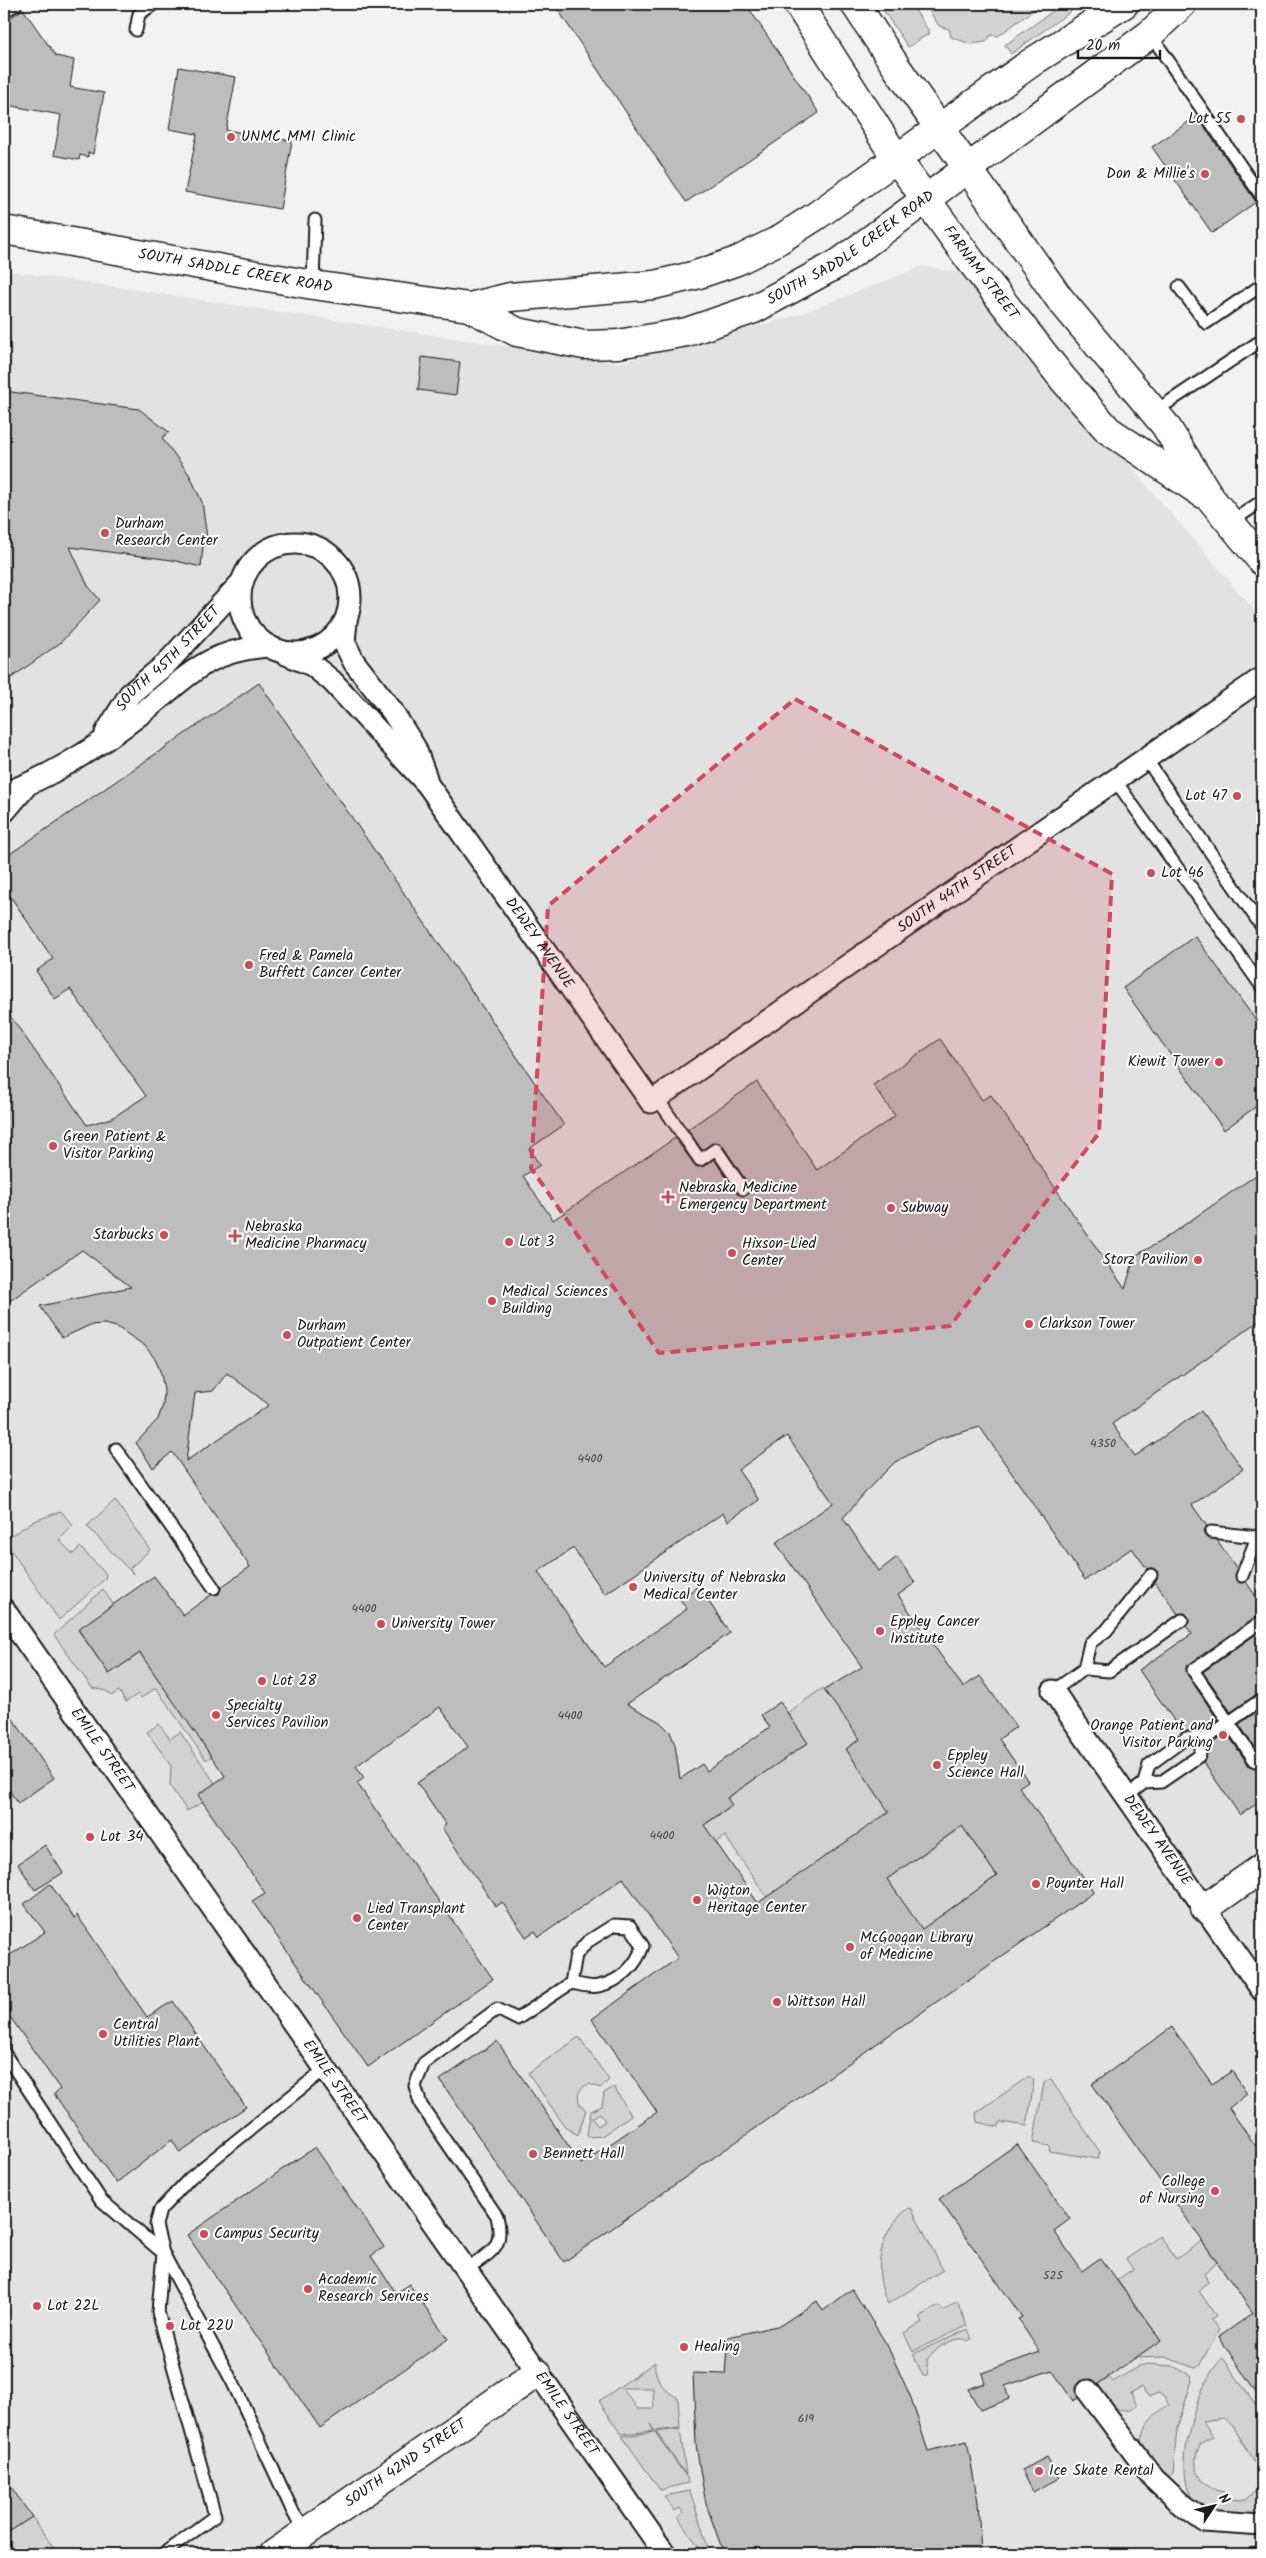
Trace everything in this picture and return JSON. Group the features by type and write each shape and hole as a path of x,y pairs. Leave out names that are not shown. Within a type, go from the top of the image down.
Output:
{"main road":[{"name":"FARNAM STREET","path":"798,4 896,158 1063,380 1108,430 1211,499"},
{"name":"FARNAM STREET","path":"855,4 938,128 1059,298 1154,412 1211,499 1262,561"},
{"name":"SOUTH SADDLE CREEK ROAD","path":"4,230 313,285 469,306 510,297 654,285 696,275 737,261 777,241 816,216 1035,60 1124,4"},
{"name":"SOUTH SADDLE CREEK ROAD","path":"469,306 517,332 584,345 618,344 687,332 729,319 784,295 839,263 966,167 1150,34 1182,4"},
{"path":"1205,1908 1262,1868"},
{"name":"SOUTH 42ND STREET","path":"274,2554 537,2373"}],"street":[{"name":"SOUTH 45TH STREET","path":"4,793 26,786 100,742 140,715 194,669 208,661 241,648 276,649 303,653 320,648 336,637 346,622 351,604 350,586 342,568 330,555 314,546 297,543 279,545 263,553 250,566 242,582 166,664 130,694 100,742"},
{"name":"SOUTH 45TH STREET","path":"242,582 240,600 244,618 253,634 276,649"},
{"name":"DEWEY AVENUE","path":"346,622 344,642 354,662 392,711 414,748 428,785"},
{"name":"DEWEY AVENUE","path":"276,649 312,665 332,681 428,785 654,1100"},
{"name":"SOUTH 44TH STREET","path":"654,1100 1262,678"},
{"name":"SOUTH 45TH STREET","path":"4,812 26,786"},
{"name":"EMILE STREET","path":"4,1610 665,2554"},
{"name":"DEWEY AVENUE","path":"1053,1691 1262,1990"},
{"path":"1088,2391 1154,2479 1182,2505 1204,2521 1262,2525"}],"lane":[{"path":"4,12 16,4"},
{"path":"136,30 139,9 154,4"},
{"path":"1150,34 1262,197"},
{"path":"313,285 315,220"},
{"path":"1179,287 1206,324 1262,285"},
{"path":"1154,412 1262,340"},
{"path":"1231,522 1262,501"},
{"path":"1146,759 1262,927"},
{"path":"1115,780 1262,987"},
{"path":"654,1100 700,1160 716,1149 743,1189"},
{"path":"116,1449 214,1588"},
{"path":"1211,1532 1260,1535 1242,1576"},
{"path":"1084,1669 1090,1643 1106,1631 1151,1576"},
{"path":"1053,1691 1084,1669 1109,1671 1182,1620"},
{"path":"1262,1621 1193,1670 1254,1761 1262,1755"},
{"path":"1127,1796 1144,1783 1161,1782 1199,1756 1205,1739 1262,1699"},
{"path":"1144,1783 1149,1765 1186,1738 1205,1739"},
{"path":"466,2270 495,2248 501,2234 497,2216 421,2105 415,2086 424,2062 497,2009 517,2019 571,1983 598,1986 628,1972 639,1957 643,1946 630,1926 614,1925 587,1942 576,1955 571,1983"},
{"path":"4,2054 101,2200 118,2212 164,2253"},
{"path":"306,2531 294,2514 233,2383 164,2253 156,2225 160,2210 190,2178 325,2069"},
{"path":"163,2554 215,2516 158,2312 164,2253"}],"highlighted area":[{"path":"795,699 1112,874 1099,1133 950,1326 659,1353 531,1168 548,906"}],"shaded area":[{"path":"879,4 911,4 930,33 908,47"},
{"path":"925,4 1042,4 998,36 991,35 986,42 970,44 951,37 949,29 939,26"},
{"path":"1063,4 1081,4 1011,54 1005,45"},
{"name":"University of Nebraska Medical Center","path":"923,266 965,274 1262,619 1262,2554 4,2554 4,270 618,363 801,314"},
{"path":"115,1500 150,1550 130,1568 133,1574 87,1526"},
{"path":"61,1511 73,1526 59,1540 73,1554 80,1547 106,1574 105,1579 59,1620 4,1540 32,1522"},
{"path":"103,1589 113,1604 78,1630 109,1674 140,1653 212,1756 206,1760 156,1688 141,1698 138,1694 126,1702 119,1691 111,1696 107,1691 92,1688 54,1635"},
{"path":"823,1688 860,1739 846,1749 920,1856 962,1826 997,1876 949,1910 935,1948 767,1897 725,1836 710,1846 698,1829 732,1806 727,1798 807,1743 787,1713"},
{"path":"159,1724 170,1739 180,1732 215,1783 199,1794 203,1802 187,1811 170,1786 171,1766 147,1732"},
{"path":"579,2037 609,2080 600,2088 590,2084 583,2087 579,2092 580,2105 586,2110 578,2135 566,2128 528,2073"},
{"path":"1029,2076 1034,2080 1027,2126 1000,2122 999,2127 977,2122 976,2113"},
{"path":"1051,2080 1100,2152 1098,2159 1049,2151 1050,2146 1033,2143 1044,2083"},
{"path":"614,2087 631,2115 602,2136 588,2137 591,2111 602,2106 604,2093","holes":["600,2113 605,2121 598,2126 592,2118"]},
{"path":"909,2208 912,2209 943,2270 888,2304 880,2279 881,2253 890,2228"},
{"path":"1160,2236 1176,2259 1202,2241 1217,2262 1204,2274 1208,2282 1199,2291 1216,2316 1210,2319 1219,2330 1199,2366 1195,2368 1165,2357 1134,2358 1161,2340 1117,2280 1133,2269 1126,2259"},
{"path":"957,2301 967,2326 913,2351 904,2333 922,2322 919,2317 939,2306 943,2311"},
{"path":"968,2329 972,2339 956,2340 946,2343 937,2349 927,2360 928,2374 923,2376 913,2354"},
{"path":"1223,2358 1262,2414 1262,2515 1227,2514 1211,2510 1196,2502 1188,2490 1185,2472 1190,2429 1196,2406 1213,2369","holes":["1223,2418 1233,2426 1261,2474 1259,2488 1245,2500 1224,2498 1224,2492 1208,2486 1203,2481 1196,2467 1197,2451 1201,2443 1213,2437 1203,2421"]},
{"path":"655,2362 656,2373 664,2388 678,2397 680,2428 655,2431 650,2424 654,2431 621,2434 599,2401","holes":["622,2388 653,2388 654,2409 638,2409"]},
{"path":"1148,2364 1173,2366 1190,2375 1192,2381 1177,2428 1173,2473 1168,2478 1141,2445 1143,2432 1149,2421 1169,2405 1164,2396 1158,2393 1149,2397 1141,2387 1131,2393 1137,2405 1122,2410 1117,2409 1101,2395 1104,2393 1098,2384 1109,2377 1113,2382 1139,2366"},
{"path":"680,2429 686,2475 656,2432"},
{"path":"655,2432 687,2478 688,2483 660,2490 622,2436"},
{"path":"690,2491 709,2551 703,2554 678,2517 683,2513 680,2508 674,2511 664,2496"},
{"path":"32,2517 58,2554 4,2554 4,2535"},
{"path":"1262,2546 1262,2554 1239,2554 1251,2548"}],"building":[{"path":"554,4 746,4 819,113 686,202"},
{"path":"23,9 56,56 74,60 70,87 104,93 93,154 88,152 88,157 80,155 79,160 54,155 61,115 12,106 4,94 4,23"},
{"name":"UNMC MMI Clinic","path":"179,67 236,77 226,130 292,141 280,209 185,192 197,134 169,129"},
{"name":"Don & Millie's","path":"1197,116 1256,202 1212,233 1152,147"},
{"path":"422,357 460,362 456,395 418,390"},
{"name":"Durham Research Center","path":"4,391 139,409 169,432 162,438 189,474 202,502 208,545 203,546 201,567 172,560 70,547 88,586 100,600 60,643 4,683"},
{"path":"259,683 564,1125 529,1149 540,1165 523,1176 553,1220 675,1138 696,1167 704,1166 714,1159 737,1194 747,1195 750,1192 749,1185 722,1145 715,1142 702,1150 688,1129 757,1082 817,1170 895,1116 873,1085 940,1039 982,1100 991,1095 1125,1289 1135,1256 1161,1241 1262,1171 1262,1319 1112,1424 1135,1456 1201,1411 1243,1469 1192,1505 1207,1526 1204,1535 1217,1540 1237,1569 1236,1580 1240,1583 1246,1582 1262,1605 1262,1614 1186,1667 1187,1674 1218,1720 1203,1731 1182,1732 1139,1670 1192,1634 1186,1626 1189,1623 1188,1616 1185,1613 1178,1614 1155,1582 1158,1572 1153,1568 1147,1569 1132,1548 1085,1580 980,1427 941,1438 895,1462 843,1518 879,1571 897,1557 915,1583 898,1595 963,1687 980,1676 1016,1727 999,1739 1028,1781 1019,1787 1094,1892 564,2262 440,2080 497,2041 581,2164 657,2112 592,2019 678,1958 623,1878 539,1937 535,1931 526,1937 502,1902 496,1907 442,1828 446,1825 417,1783 468,1747 440,1707 356,1766 364,1778 357,1783 493,1979 368,2067 252,1901 265,1893 198,1795 225,1776 140,1653 109,1674 78,1629 154,1576 183,1615 211,1595 219,1594 221,1587 250,1567 172,1452 153,1468 136,1443 158,1419 163,1405 164,1390 161,1374 156,1360 145,1346 117,1327 104,1324 90,1325 62,1338 40,1306 131,1287 82,1250 4,1305 4,1007 87,1125 112,1118 146,1096 70,989 55,999 36,971 53,959 4,887 4,858","holes":["227,1373 269,1405 186,1461 195,1393 213,1391","787,1436 833,1503 776,1543 862,1667 824,1690 860,1739 846,1749 889,1812 758,1903 704,1825 732,1805 727,1798 808,1743 780,1702 761,1715 770,1727 707,1771 702,1764 680,1779 675,1745 670,1732 660,1722 627,1704 730,1633 698,1586 680,1599 687,1609 604,1667 538,1572 573,1548 605,1594 723,1513 728,1521 759,1500 738,1470","962,1826 997,1876 922,1929 887,1879"]},
{"name":"Kiewit Tower","path":"1195,936 1262,1029 1262,1102 1224,1130 1123,988"},
{"path":"1262,1630 1262,1692 1231,1712 1203,1672"},
{"path":"4,1706 54,1778 18,1803 4,1783"},
{"path":"1262,1708 1262,1748 1256,1750 1239,1724"},
{"path":"1227,1733 1249,1766 1256,1768 1262,1765 1262,1800 1240,1815 1203,1762 1211,1744"},
{"path":"45,1845 63,1873 35,1890 18,1864"},
{"name":"Central Utilities Plant","path":"50,1884 74,1918 77,1915 147,2017 173,2001 246,2107 180,2153 172,2140 116,2183 54,2094 60,2089 4,2008 4,1959 45,1932 24,1904"},
{"name":"College of Nursing","path":"1172,2027 1212,2084 1232,2071 1247,2094 1229,2108 1262,2155 1262,2402 1219,2337 1253,2313 1092,2084"},
{"path":"1017,2144 1070,2219 1054,2231 1082,2271 1100,2258 1161,2340 1098,2384 1092,2379 1081,2381 1076,2387 1078,2398 1073,2401 1052,2370 1005,2386 1009,2399 980,2410 968,2389 985,2383 982,2373 1040,2352 1018,2319 1022,2317 939,2199"},
{"name":"Academic Research Services","path":"315,2147 384,2247 371,2256 396,2293 409,2284 448,2339 320,2428 187,2235"},
{"path":"852,2289 887,2345 911,2398 928,2451 967,2441 978,2502 981,2554 724,2554 706,2504 701,2476 696,2444 693,2373 725,2374 728,2337 781,2325 817,2301 823,2311"},
{"name":"Ice Skate Rental","path":"1047,2457 1059,2478 1033,2492 1022,2470"},
{"path":"4,2477 32,2517 4,2535"}],"place":[{"name":"Lot 55","path":"1241,119"},
{"name":"UNMC MMI Clinic","path":"231,137"},
{"name":"Don & Millie's","path":"1205,174"},
{"name":"Durham Research Center","path":"105,533"},
{"name":"Lot 47","path":"1237,796"},
{"name":"Lot 46","path":"1151,873"},
{"name":"Fred & Pamela Buffett Cancer Center","path":"249,965"},
{"name":"Kiewit Tower","path":"1219,1062"},
{"name":"Green Patient & Visitor Parking","path":"53,1146"},
{"name":"Nebraska Medicine Emergency Department","path":"668,1197"},
{"name":"Subway","path":"891,1208"},
{"name":"Starbucks","path":"164,1235"},
{"name":"Nebraska Medicine Pharmacy","path":"235,1236"},
{"name":"Lot 3","path":"509,1242"},
{"name":"Hixson-Lied Center","path":"732,1253"},
{"name":"Storz Pavilion","path":"1198,1260"},
{"name":"Medical Sciences Building","path":"492,1301"},
{"name":"Clarkson Tower","path":"1029,1324"},
{"name":"Durham Outpatient Center","path":"287,1335"},
{"name":"University of Nebraska Medical Center","path":"633,1587"},
{"name":"University Tower","path":"381,1624"},
{"name":"Eppley Cancer Institute","path":"880,1631"},
{"name":"Lot 28","path":"262,1681"},
{"name":"Specialty Services Pavilion","path":"216,1715"},
{"name":"Orange Patient and Visitor Parking","path":"1223,1735"},
{"name":"Eppley Science Hall","path":"937,1765"},
{"name":"Lot 34","path":"90,1837"},
{"name":"Poynter Hall","path":"1036,1884"},
{"name":"Wigton Heritage Center","path":"697,1900"},
{"name":"Lied Transplant Center","path":"357,1918"},
{"name":"McGoogan Library of Medicine","path":"850,1947"},
{"name":"Wittson Hall","path":"777,2002"},
{"name":"Central Utilities Plant","path":"103,2034"},
{"name":"Bennett Hall","path":"533,2154"},
{"name":"College of Nursing","path":"1215,2191"},
{"name":"Campus Security","path":"204,2234"},
{"name":"Academic Research Services","path":"308,2289"},
{"name":"Lot 22L","path":"37,2306"},
{"name":"Lot 22U","path":"170,2326"},
{"name":"Healing","path":"684,2347"},
{"name":"Ice Skate Rental","path":"1039,2471"}]}
